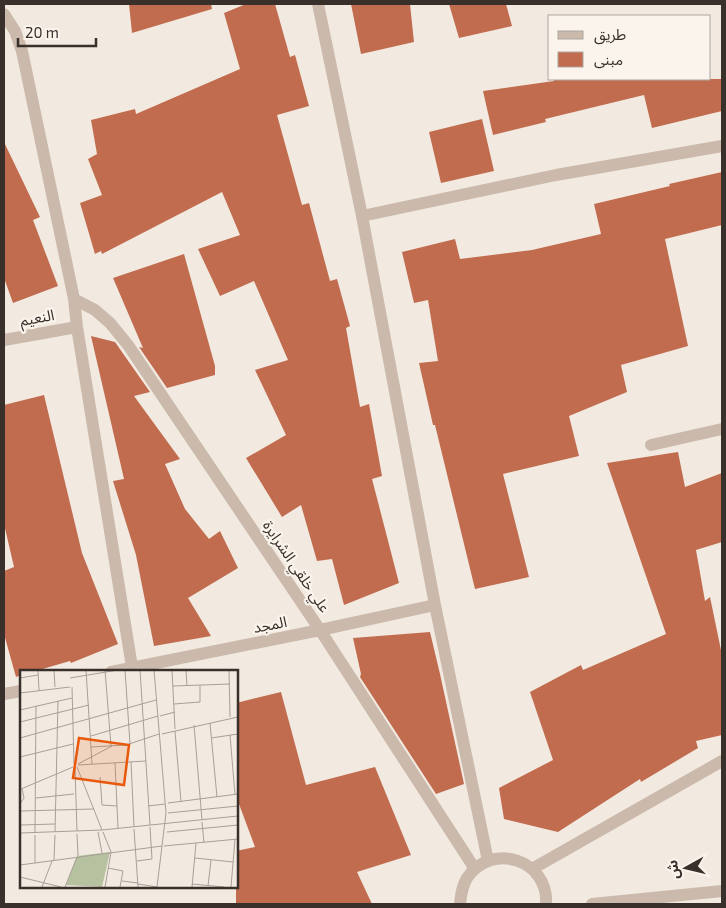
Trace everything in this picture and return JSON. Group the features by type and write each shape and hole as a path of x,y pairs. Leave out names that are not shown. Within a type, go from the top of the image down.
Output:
{"street":[{"path":"318,4 362,216 435,605 488,861"},
{"path":"4,14 15,31 22,50 74,299 76,326 132,667"},
{"path":"362,216 556,176 722,146"},
{"name":"علي خلقي الشرايرة","path":"74,299 95,310 110,323 128,345 320,630 475,869"},
{"name":"النعيم","path":"4,340 76,326"},
{"path":"651,445 722,430"},
{"name":"المجد","path":"119,670 435,605"},
{"path":"4,694 20,691"},
{"path":"532,869 722,761"},
{"path":"460,904 461,892 466,879 475,869 488,861 499,858 511,859 523,863 532,869 542,883 546,904"},
{"path":"592,904 722,891"}],"building":[{"path":"129,4 211,4 212,9 132,33"},
{"path":"246,4 275,4 290,57 295,55 309,106 277,115 302,205 309,203 330,281 337,279 350,326 346,328 360,407 369,404 382,476 372,479 399,583 344,605 332,559 317,561 301,505 282,517 246,458 286,435 255,370 288,360 254,281 220,296 198,249 240,235 222,192 102,254 101,251 95,254 80,203 102,195 88,159 97,154 91,120 135,109 136,114 240,69 224,13"},
{"path":"351,4 410,4 414,42 361,54"},
{"path":"449,4 506,4 512,26 459,38"},
{"path":"722,79 722,111 652,128 644,95 545,119 546,122 493,135 483,91 554,81"},
{"path":"482,119 494,171 441,183 429,132"},
{"path":"4,142 40,217 33,220 58,286 13,303 4,278"},
{"path":"722,172 722,225 665,239 688,346 621,365 627,392 569,416 579,456 503,474 529,577 475,589 419,363 438,361 428,300 414,303 402,252 455,239 460,259 532,250 601,234 594,204"},
{"path":"184,254 215,366 215,375 167,388 139,347 143,348 113,278"},
{"path":"91,336 115,342 150,392 134,396 180,459 165,464 185,509 209,539 220,531 238,568 188,598 211,636 154,646 136,555 113,481 124,479"},
{"path":"44,395 82,553 118,644 71,663 70,661 39,670 20,670 20,675 16,677 4,634 4,571 14,567 4,524 4,405"},
{"path":"678,452 685,487 722,473 722,542 696,550 705,601 710,597 722,655 722,735 696,741 698,748 641,782 640,779 558,832 504,819 499,788 553,760 530,692 581,665 583,670 666,634 607,463"},
{"path":"430,632 464,784 436,794 360,677 361,674 353,638"},
{"path":"281,692 306,785 375,767 411,855 357,872 372,904 236,904 238,851 255,847 238,801 238,703"}]}
